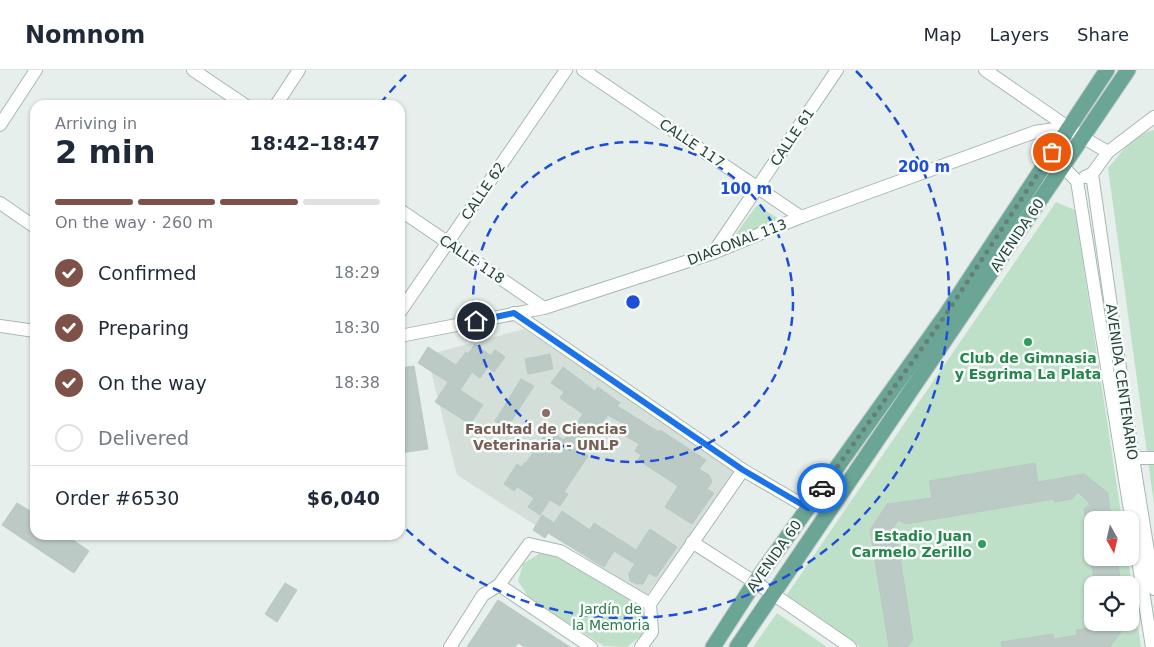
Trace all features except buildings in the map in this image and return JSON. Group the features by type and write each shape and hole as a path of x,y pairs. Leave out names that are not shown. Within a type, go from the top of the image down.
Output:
{"main road":[{"name":"AVENIDA 60","path":"713,647 755,582 945,316 1107,70"},
{"name":"AVENIDA 60","path":"737,647 1128,70"}],"street":[{"path":"0,124 36,70"},
{"path":"193,70 238,100"},
{"path":"279,100 299,70"},
{"name":"CALLE 62","path":"405,305 566,70"},
{"name":"CALLE 117","path":"583,70 800,217"},
{"name":"CALLE 61","path":"713,253 837,70"},
{"path":"985,70 1082,137 1108,152"},
{"path":"1063,167 1077,181 1092,174 1108,152 1154,117"},
{"name":"DIAGONAL 113","path":"405,335 544,308 713,253 800,217 1035,132 1068,127"},
{"name":"AVENIDA CENTENARIO","path":"1092,174 1154,589"},
{"name":"AVENIDA CENTENARIO","path":"1077,181 1152,647"},
{"path":"0,203 30,224"},
{"name":"CALLE 118","path":"405,213 544,308"},
{"path":"514,313 743,470 808,508"},
{"path":"0,326 30,330"},
{"path":"1133,458 1154,458"},
{"path":"641,647 652,632 650,604 743,470"},
{"path":"692,542 755,582 850,647"},
{"path":"450,647 483,595 499,585 529,544 560,551 650,604"},
{"path":"499,585 591,647"}],"shaded area":[{"name":"Facultad de Ciencias Veterinaria - UNLP","path":"524,329 739,471 646,596 457,475 427,355"}],"green space":[{"path":"1154,130 1154,504 1108,168 1136,135"},
{"name":"Club de Gimnasia y Esgrima La Plata","path":"1056,202 1075,210 1121,511 1084,511 1084,566 1129,566 1131,576 1084,576 1084,631 1139,631 1141,647 860,647 786,596"},
{"path":"757,205 779,219 733,238"},
{"name":"Jardín de la Memoria","path":"540,553 560,553 631,597 646,615 642,635 627,647 604,646 529,598 518,581 523,564"},
{"path":"777,613 827,647 753,647"}],"way so far":[{"path":"822,488 945,316 1052,152"}],"place":[{"name":"Club de Gimnasia y Esgrima La Plata","path":"1028,342"},
{"name":"Facultad de Ciencias Veterinaria - UNLP","path":"546,413"},
{"name":"Estadio Juan Carmelo Zerillo","path":"982,544"}],"route":[{"path":"476,321 514,313 743,470 808,508 822,488"}]}
